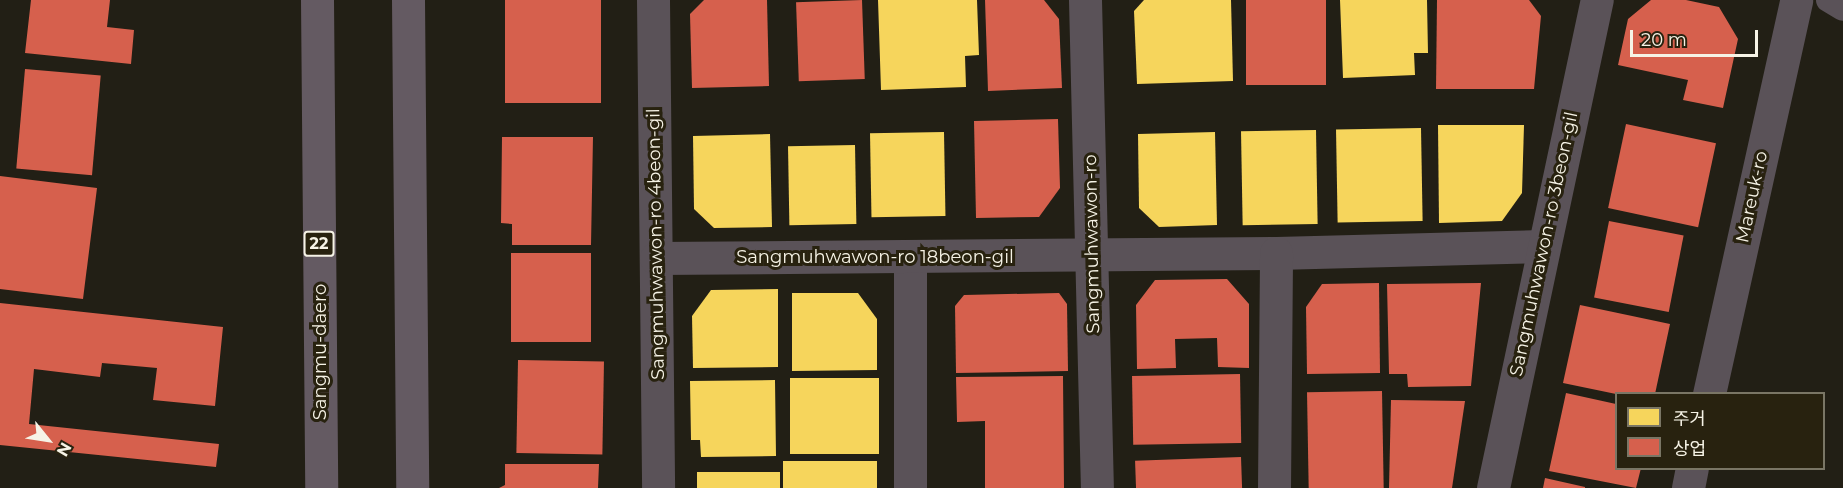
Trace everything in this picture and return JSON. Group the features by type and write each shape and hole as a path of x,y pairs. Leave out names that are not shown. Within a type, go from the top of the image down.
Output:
{"main road":[{"name":"Sangmu-daero","path":"318,0 321,488"},
{"path":"408,0 412,488"}],"street":[{"name":"Sangmuhwawon-ro 4beon-gil","path":"653,0 658,488"},
{"name":"Sangmuhwawon-ro","path":"1085,0 1097,488"},
{"name":"Sangmuhwawon-ro 3beon-gil","path":"1493,488 1542,246 1597,0"},
{"name":"Mareuk-ro","path":"1709,392 1796,0"},
{"name":"Sangmuhwawon-ro 18beon-gil","path":"656,258 1276,253 1542,246"},
{"path":"1274,488 1276,253"},
{"path":"910,257 910,488"},
{"path":"1688,488 1692,470"}],"lane":[{"path":"1828,0 1843,9"}],"building: 주거":[{"path":"878,0 977,0 979,55 965,56 966,87 881,90"},
{"path":"1144,0 1231,0 1233,81 1137,84 1134,11"},
{"path":"1340,0 1427,0 1428,53 1414,53 1415,75 1343,78"},
{"path":"1438,125 1524,125 1522,193 1502,221 1439,223"},
{"path":"1421,128 1423,221 1338,222 1336,129"},
{"path":"1316,130 1318,224 1243,225 1241,131"},
{"path":"944,132 945,216 871,217 870,133"},
{"path":"1215,132 1217,225 1159,227 1139,208 1138,134"},
{"path":"770,134 772,227 714,228 694,209 693,136"},
{"path":"855,145 856,224 789,225 788,146"},
{"path":"778,289 778,367 693,368 692,316 711,290"},
{"path":"792,293 858,293 877,319 877,370 792,371"},
{"path":"790,378 879,378 879,454 790,454"},
{"path":"775,380 776,456 701,457 700,440 691,440 690,381"},
{"path":"783,461 877,461 877,488 783,488"},
{"path":"697,472 780,472 780,488 697,488"}],"building: 상업":[{"path":"31,0 110,0 107,27 134,30 131,64 25,53"},
{"path":"505,0 601,0 601,103 505,103"},
{"path":"704,0 767,0 769,86 692,88 690,14"},
{"path":"862,0 865,79 799,81 796,2"},
{"path":"985,0 1044,0 1059,19 1062,88 988,91"},
{"path":"1246,0 1326,0 1326,85 1246,85"},
{"path":"1437,0 1529,0 1541,16 1534,89 1436,89"},
{"path":"1651,0 1686,0 1719,7 1738,39 1723,108 1683,100 1688,80 1618,65 1628,19"},
{"path":"25,69 101,76 92,175 16,169"},
{"path":"1058,119 1060,188 1039,217 976,218 974,121"},
{"path":"1626,124 1716,143 1698,227 1608,208"},
{"path":"502,137 593,137 591,245 512,245 512,224 501,223"},
{"path":"0,176 97,188 83,299 0,289"},
{"path":"1609,221 1684,236 1669,312 1594,298"},
{"path":"511,253 591,253 591,342 511,342"},
{"path":"1227,279 1249,304 1249,368 1218,367 1217,338 1175,339 1176,368 1137,369 1136,305 1155,280"},
{"path":"1379,283 1380,373 1307,374 1306,307 1322,284"},
{"path":"1481,283 1471,386 1408,387 1407,374 1389,374 1387,284"},
{"path":"1059,293 1067,304 1068,371 956,373 955,306 964,295"},
{"path":"0,303 223,327 215,406 153,400 157,368 102,363 100,377 34,369 29,424 219,444 216,467 0,445"},
{"path":"1580,305 1670,324 1655,392 1615,394 1563,383"},
{"path":"518,360 604,362 602,454 516,453"},
{"path":"1240,374 1241,443 1133,445 1132,376"},
{"path":"1063,376 1064,488 985,488 985,421 957,422 956,377"},
{"path":"1382,391 1384,488 1309,488 1307,392"},
{"path":"1566,393 1615,404 1615,470 1640,470 1636,488 1549,471"},
{"path":"1391,400 1465,401 1452,488 1389,488"},
{"path":"1241,457 1242,488 1136,488 1135,461"},
{"path":"505,464 599,464 598,488 499,488 505,485"},
{"path":"1545,478 1585,487 1585,488 1543,488"}]}
